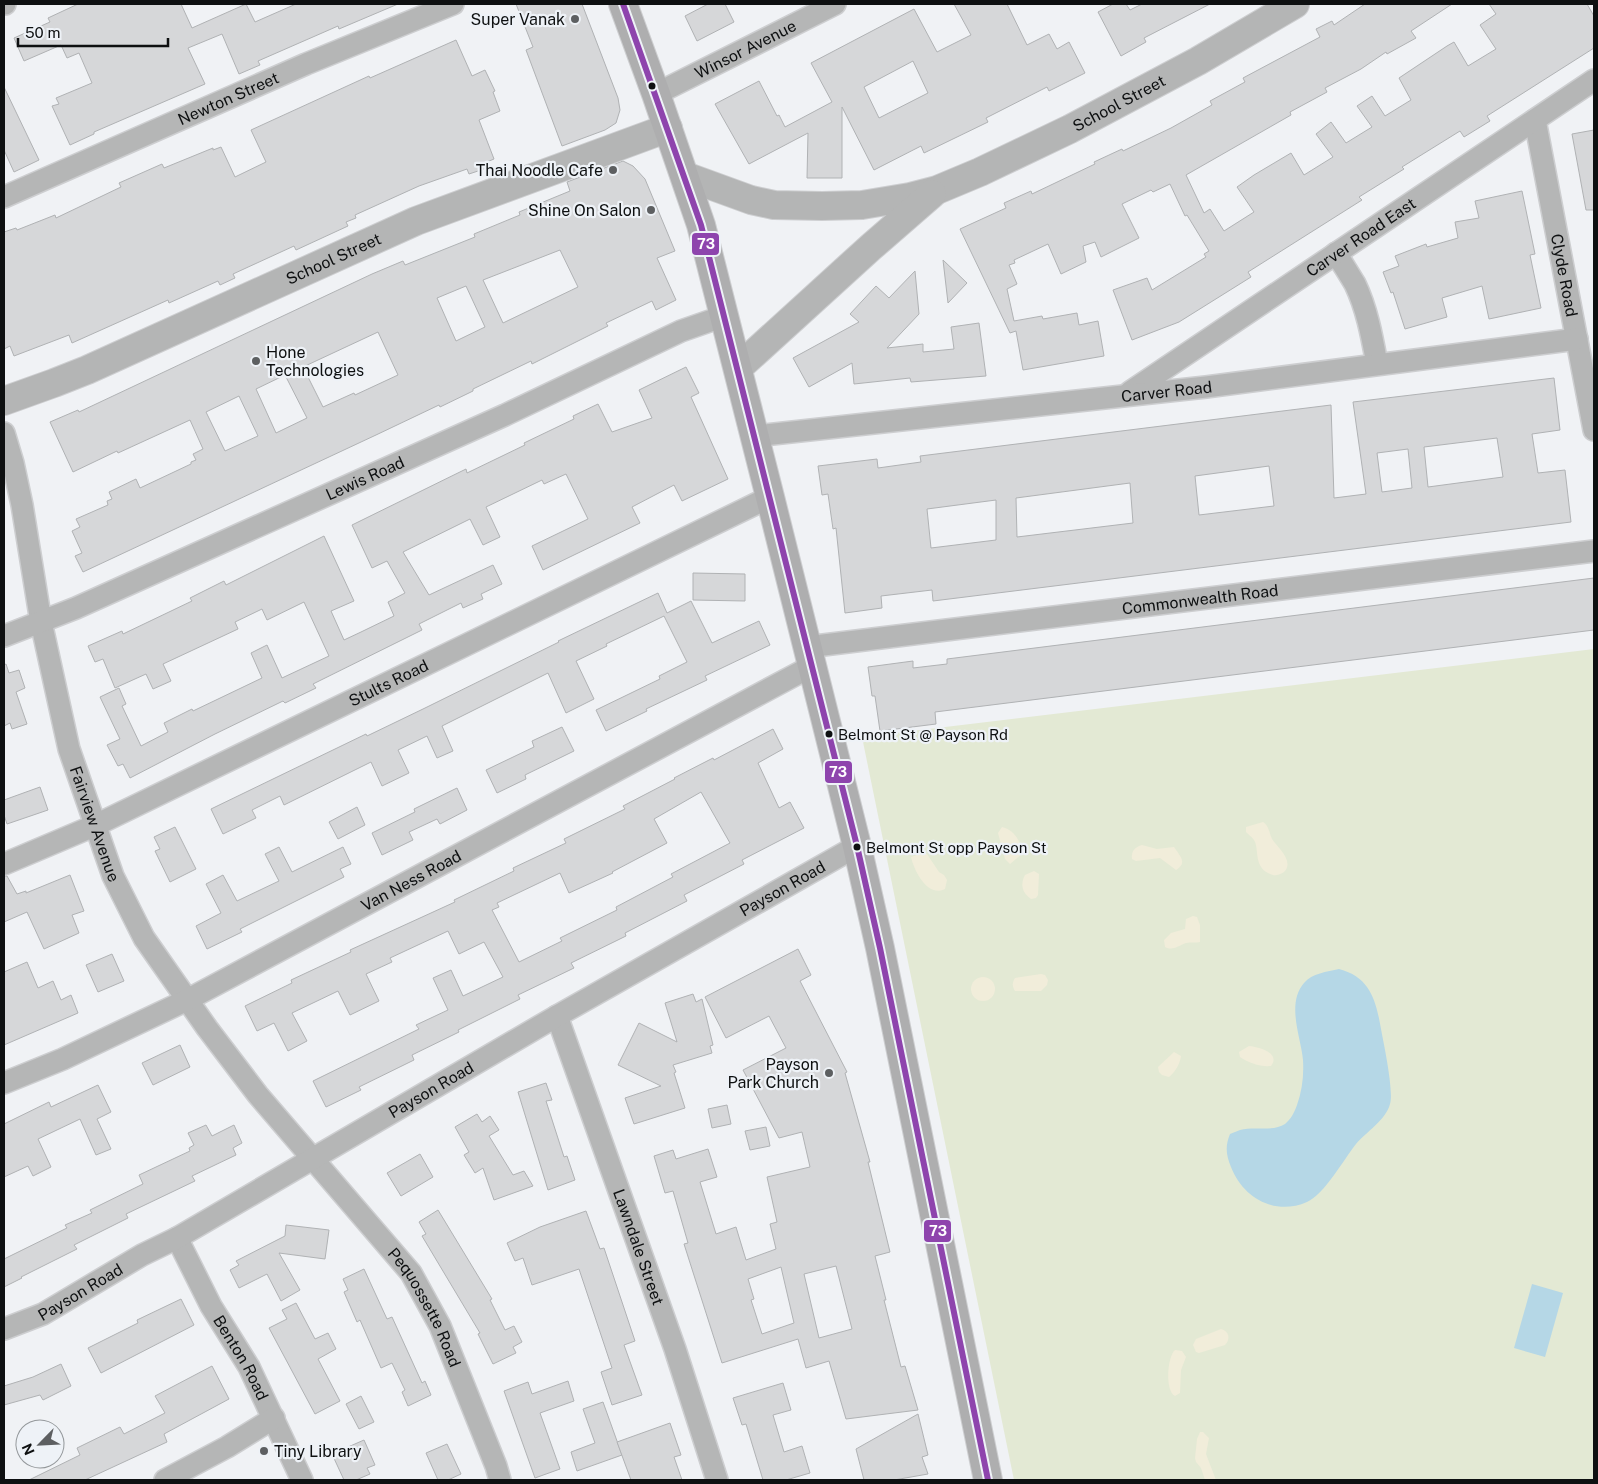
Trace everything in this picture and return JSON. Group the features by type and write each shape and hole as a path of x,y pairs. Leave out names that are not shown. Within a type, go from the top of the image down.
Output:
{"main road":[{"path":"623,4 685,176 708,252 857,846 880,948 988,1480"}],"street":[{"name":"Newton Street","path":"4,197 306,64 453,4"},
{"name":"Winsor Avenue","path":"656,94 835,4"},
{"name":"School Street","path":"685,176 751,200 774,205 862,205 910,198 937,190 989,168 1070,130 1198,61 1294,4"},
{"name":"Carver Road East","path":"1127,394 1594,80"},
{"name":"Clyde Road","path":"1535,120 1594,430"},
{"name":"School Street","path":"4,401 87,370 416,221 668,128"},
{"name":"School Street","path":"738,368 871,247 937,190"},
{"path":"1336,253 1355,284 1365,310 1378,364"},
{"name":"Lewis Road","path":"4,636 41,622 505,415 681,332 724,316"},
{"name":"Carver Road","path":"755,436 1127,394 1206,387 1577,339"},
{"name":"Fairview Avenue","path":"4,433 13,463 22,506 41,622 69,749 113,876 144,938 258,1095 312,1159"},
{"name":"Stults Road","path":"4,864 96,825 770,496"},
{"name":"Commonwealth Road","path":"810,656 1594,551"},
{"name":"Van Ness Road","path":"4,1083 63,1059 188,1000 810,656"},
{"name":"Payson Road","path":"4,1329 43,1314 557,1016 857,846"},
{"name":"Lawndale Street","path":"557,1016 675,1349 717,1480"},
{"name":"Pequossette Road","path":"312,1159 411,1273 440,1326 500,1480"},
{"name":"Benton Road","path":"177,1238 211,1306 250,1367 302,1480"},
{"path":"165,1480 227,1447 274,1418"}],"green space":[{"path":"1594,649 1594,1480 1014,1480 862,737"}],"sand":[{"path":"1263,822 1268,827 1272,839 1286,859 1287,868 1278,875 1266,872 1259,864 1256,844 1246,832 1246,827"},
{"path":"1002,827 1014,834 1022,850 1022,854 1010,864 1005,859 998,833"},
{"path":"1142,845 1157,849 1174,847 1182,859 1182,865 1176,870 1160,858 1136,861 1132,859 1134,850"},
{"path":"922,853 927,854 939,872 944,875 947,880 945,889 933,890 919,876 911,857"},
{"path":"1034,871 1039,874 1038,895 1036,898 1031,899 1024,891 1023,882 1025,875"},
{"path":"1193,916 1197,917 1200,925 1200,942 1186,943 1173,948 1165,947 1164,940 1171,933 1185,929 1186,919"},
{"path":"1045,975 1048,980 1047,985 1041,991 1015,991 1013,988 1015,978"},
{"path":"983,977 992,980 995,989 992,998 983,1001 974,998 971,989 974,980"},
{"path":"1249,1046 1263,1049 1271,1054 1273,1061 1271,1066 1255,1064 1240,1057 1239,1052"},
{"path":"1174,1052 1181,1056 1178,1065 1169,1077 1162,1075 1158,1067"},
{"path":"1221,1329 1228,1336 1225,1345 1199,1353 1196,1352 1193,1345 1196,1339"},
{"path":"1175,1350 1182,1351 1186,1357 1181,1370 1180,1393 1175,1396 1170,1388 1168,1374 1170,1359"},
{"path":"1200,1432 1203,1432 1209,1438 1206,1454 1216,1480 1205,1480 1201,1468 1196,1462 1197,1439"}],"water":[{"path":"1339,969 1350,973 1365,984 1374,999 1388,1068 1391,1089 1390,1104 1388,1110 1375,1126 1356,1144 1327,1185 1313,1198 1295,1206 1283,1207 1272,1205 1252,1195 1243,1188 1236,1178 1227,1154 1228,1138 1230,1134 1240,1130 1275,1128 1285,1124 1291,1118 1299,1100 1303,1078 1303,1060 1295,1011 1299,991 1311,977"},
{"path":"1532,1284 1563,1293 1545,1357 1514,1348"}],"building":[{"path":"78,4 181,4 192,28 246,4 255,22 296,4 398,4 339,29 338,26 258,61 260,65 239,74 222,34 188,48 205,84 94,132 94,134 70,145 52,106 59,104 56,98 92,83 79,53 67,58 61,45 24,61 14,38 50,22 48,18"},
{"path":"516,4 582,4 618,98 620,110 616,123 605,130 562,146 526,50 533,47"},
{"path":"708,4 725,4 734,22 697,41 685,16"},
{"path":"954,4 1007,4 1027,45 1049,34 1057,49 1069,42 1085,73 1049,91 1047,87 986,118 988,122 924,153 921,146 874,170 842,107 842,178 807,178 808,133 749,164 715,104 759,81 777,116 779,115 785,127 832,102 811,63 914,9 937,52 971,35","holes":["913,61 928,93 879,118 864,87"]},
{"path":"1113,4 1126,4 1130,10 1142,4 1210,4 1144,38 1146,42 1121,56 1098,12"},
{"path":"1365,4 1452,4 1411,31 1416,38 1387,54 1386,52 1361,69 1325,88 1327,92 1290,112 1291,115 1186,175 1204,213 1210,209 1224,231 1254,212 1237,187 1254,175 1291,153 1304,175 1333,157 1316,134 1331,122 1346,143 1372,127 1357,106 1372,96 1385,116 1411,100 1399,78 1447,46 1454,42 1468,66 1496,49 1480,25 1496,14 1489,4 1587,4 1594,16 1594,48 1487,116 1490,121 1464,137 1460,131 1402,167 1404,169 1359,197 1362,200 1248,272 1251,277 1179,322 1132,340 1113,290 1147,278 1152,290 1206,257 1204,254 1209,251 1187,215 1185,216 1170,184 1153,192 1151,190 1122,204 1139,238 1101,257 1095,242 1083,246 1086,262 1061,274 1048,244 1014,260 1015,263 1009,265 1017,284 1007,289 1014,321 1042,316 1043,319 1077,313 1079,325 1098,321 1104,356 1023,370 1016,331 1010,333 960,229 1006,208 1004,203 1031,191 1032,194 1095,164 1094,162 1122,149 1123,151 1171,128 1212,105 1210,101 1245,82 1243,78 1320,37 1316,29 1332,21 1334,25"},
{"path":"456,40 472,76 485,70 495,91 493,92 500,111 479,120 494,159 482,164 484,169 469,174 467,169 419,186 355,215 356,218 346,222 348,226 296,250 294,246 233,274 235,278 220,285 218,281 169,303 168,300 72,343 69,335 14,356 10,346 4,349 4,232 16,228 17,230 55,215 56,218 121,187 119,183 162,164 164,168 213,148 213,150 221,147 235,177 266,162 251,130 369,76 370,78"},
{"path":"4,87 39,160 14,172 4,150"},
{"path":"1594,130 1594,210 1586,210 1572,134"},
{"path":"623,161 633,166 645,179 675,251 657,258 676,300 656,310 652,301 606,323 608,326 532,364 531,361 440,407 439,405 83,572 75,556 82,553 72,531 80,527 76,519 108,505 107,501 112,499 109,492 136,479 140,488 191,464 191,462 196,460 193,454 203,449 190,420 73,472 50,422 78,410 79,412 372,274 403,261 405,265 475,237 474,234 520,215 519,212 570,191 567,182","holes":["560,250 578,287 503,323 483,280","466,286 485,327 456,341 437,298","378,332 398,375 355,395 354,393 323,407 303,367","285,375 307,418 276,433 256,389","239,396 258,436 225,451 206,412"]},
{"path":"1522,191 1535,254 1530,255 1541,308 1489,319 1482,286 1442,298 1447,317 1405,329 1393,292 1391,293 1383,272 1399,266 1395,256 1426,244 1427,247 1458,238 1455,222 1479,218 1475,201"},
{"path":"943,260 967,283 948,303"},
{"path":"915,271 919,314 887,348 923,344 923,352 954,349 951,327 979,323 986,376 911,382 910,378 854,384 852,363 809,387 793,358 859,322 850,314 876,286 889,298"},
{"path":"686,367 699,393 691,397 728,479 682,501 674,485 632,507 640,523 543,570 532,546 588,519 566,474 544,484 542,480 486,507 500,537 483,545 470,519 403,552 429,595 493,565 502,584 481,594 483,599 463,608 461,603 419,624 422,630 313,684 316,688 285,703 283,701 130,778 123,764 118,766 107,745 120,739 100,697 119,688 126,704 122,706 141,746 168,732 164,723 262,678 251,653 267,645 282,678 329,656 304,602 267,620 262,609 235,622 238,629 163,664 171,681 153,689 146,674 115,688 103,659 95,662 88,646 122,631 123,634 192,601 190,598 224,581 226,585 324,536 354,601 331,611 344,640 394,616 388,602 405,593 387,561 372,568 352,525 466,469 467,473 525,445 524,443 574,419 573,416 598,404 612,432 652,418 639,390"},
{"path":"1554,378 1560,430 1532,434 1538,473 1565,470 1571,522 933,601 932,590 881,596 882,608 845,613 836,528 833,529 828,494 822,495 818,466 877,459 878,468 921,462 920,456 1331,405 1334,498 1366,494 1353,402","holes":["1497,438 1503,477 1428,487 1424,447","1408,449 1412,488 1382,492 1377,453","1269,466 1274,506 1199,515 1195,476","1130,483 1133,523 1017,537 1016,498","996,500 996,540 931,548 927,509"]},
{"path":"693,573 745,574 745,601 693,600"},
{"path":"1594,578 1594,630 935,712 936,724 880,731 875,696 872,696 868,667 913,661 913,668 947,664 947,659"},
{"path":"658,593 667,613 691,601 712,643 759,621 770,645 705,676 707,680 646,709 647,711 606,731 596,710 660,679 659,676 687,662 664,616 576,661 594,699 566,713 548,673 442,726 453,751 437,758 427,736 398,750 409,773 382,786 371,762 284,805 280,796 252,810 256,818 223,834 211,809 366,734 367,736 423,709"},
{"path":"6,664 9,673 19,670 25,688 16,692 27,724 12,729 10,723 4,726 4,665"},
{"path":"562,727 574,751 525,775 526,779 497,793 486,770 534,747 532,741"},
{"path":"773,729 783,749 758,763 779,808 790,802 804,828 742,860 744,864 684,895 687,901 625,933 626,936 571,963 574,968 518,995 520,999 412,1055 414,1060 359,1087 361,1090 326,1107 313,1081 419,1029 416,1025 448,1010 433,978 451,970 463,996 503,977 484,942 459,954 448,931 390,958 392,962 366,974 379,1001 350,1015 338,991 292,1013 307,1041 288,1051 274,1023 257,1031 245,1006 292,983 291,980 351,952 350,950 455,902 454,900 514,871 513,868 566,843 564,839 625,809 623,806 674,778 713,758 714,760","holes":["701,792 730,843 671,874 673,877 616,907 617,910 560,938 562,941 519,962 492,910 499,907 497,903 560,873 569,893 613,873 667,843 654,819"]},
{"path":"40,787 48,810 7,824 4,815 4,800"},
{"path":"457,788 467,810 440,824 437,819 409,832 413,840 382,855 372,833 415,812 414,809"},
{"path":"357,807 365,825 338,839 329,822"},
{"path":"175,827 196,869 170,882 155,851 160,849 154,837"},
{"path":"279,847 292,872 343,847 351,864 340,869 344,877 240,929 242,932 207,949 196,926 221,913 206,884 223,875 237,901 279,881 265,854"},
{"path":"70,875 84,911 72,915 79,933 44,949 27,912 4,922 4,876 7,876 17,894 26,891 26,893"},
{"path":"798,949 811,975 800,981 847,1072 845,1073 870,1162 868,1162 890,1252 875,1256 886,1300 884,1300 901,1367 905,1366 918,1410 846,1419 829,1361 806,1368 798,1339 722,1363 684,1244 688,1243 673,1191 665,1193 654,1156 673,1150 676,1159 708,1149 717,1177 700,1182 716,1234 736,1227 746,1260 776,1249 770,1224 777,1222 767,1177 810,1167 802,1132 779,1138 743,1070 786,1048 769,1016 726,1038 705,997","holes":["836,1266 852,1329 819,1338 804,1274","781,1267 794,1323 762,1334 751,1300 754,1299 748,1279"]},
{"path":"112,954 124,981 98,992 86,965"},
{"path":"27,962 38,988 53,981 61,1000 71,995 78,1013 4,1045 4,972"},
{"path":"693,994 696,1002 702,999 713,1045 710,1046 712,1053 673,1065 685,1108 634,1124 625,1098 661,1086 618,1065 639,1023 677,1042 665,1003"},
{"path":"180,1045 190,1067 153,1085 142,1063"},
{"path":"546,1083 552,1100 546,1101 564,1157 567,1156 575,1180 548,1190 518,1092"},
{"path":"98,1085 111,1112 97,1119 111,1149 96,1155 80,1119 38,1139 51,1167 33,1176 28,1166 4,1177 4,1124 49,1102 51,1107"},
{"path":"727,1105 731,1124 712,1128 708,1109"},
{"path":"477,1114 482,1122 490,1116 499,1130 489,1136 513,1175 524,1171 533,1186 494,1200 483,1168 475,1173 464,1155 469,1152 455,1127"},
{"path":"206,1125 212,1136 234,1125 242,1143 233,1148 236,1155 192,1176 195,1181 126,1214 128,1218 74,1245 77,1249 4,1287 4,1259 67,1228 65,1225 92,1213 90,1210 143,1184 139,1175 190,1151 189,1148 194,1145 188,1133"},
{"path":"766,1127 770,1146 750,1150 745,1131"},
{"path":"420,1154 433,1177 401,1196 387,1173"},
{"path":"438,1210 492,1299 490,1300 505,1330 514,1326 522,1342 513,1347 516,1353 493,1364 478,1334 480,1333 422,1236 426,1234 419,1222"},
{"path":"586,1211 600,1249 604,1248 635,1341 624,1345 642,1395 612,1405 601,1372 612,1368 579,1269 532,1285 523,1258 515,1261 507,1243 540,1227"},
{"path":"286,1225 329,1230 325,1259 279,1253 300,1290 281,1301 267,1274 239,1288 230,1270 239,1265 236,1261 285,1236"},
{"path":"364,1269 387,1319 392,1317 422,1383 425,1381 431,1395 408,1406 402,1392 405,1390 392,1363 381,1368 360,1320 357,1322 344,1292 348,1290 343,1279"},
{"path":"181,1299 194,1325 101,1373 88,1348 138,1323 137,1320"},
{"path":"296,1303 315,1339 328,1333 336,1349 318,1359 340,1401 315,1414 269,1328 287,1319 282,1310"},
{"path":"61,1364 71,1386 43,1400 40,1395 4,1405 4,1386 33,1377"},
{"path":"212,1366 229,1399 164,1434 167,1442 85,1480 29,1480 51,1469 65,1469 65,1462 80,1455 77,1448 120,1427 124,1434 165,1413 155,1396"},
{"path":"568,1381 574,1401 540,1413 560,1469 535,1478 504,1391 528,1382 532,1394"},
{"path":"783,1383 791,1410 773,1415 784,1452 802,1446 810,1473 786,1480 763,1480 746,1424 742,1425 733,1398"},
{"path":"361,1396 374,1422 359,1429 346,1404"},
{"path":"603,1402 622,1455 577,1471 571,1452 595,1443 583,1409"},
{"path":"918,1414 928,1455 922,1457 928,1474 894,1480 864,1480 856,1449"},
{"path":"670,1423 681,1455 674,1457 682,1480 631,1480 617,1442"},
{"path":"364,1440 375,1465 367,1468 370,1474 356,1480 344,1480 332,1454"},
{"path":"447,1444 461,1474 448,1480 438,1480 426,1453"}],"transit line":[{"name":"73","path":"623,4 701,225 857,846 880,948 988,1480"}],"place":[{"name":"Super Vanak","path":"575,19"},
{"name":"Thai Noodle Cafe","path":"613,170"},
{"name":"Shine On Salon","path":"651,210"},
{"name":"Hone Technologies","path":"256,361"},
{"name":"Belmont St @ Payson Rd","path":"829,734"},
{"name":"Belmont St opp Payson St","path":"857,847"},
{"name":"Payson Park Church","path":"829,1073"},
{"name":"Tiny Library","path":"264,1451"}]}
